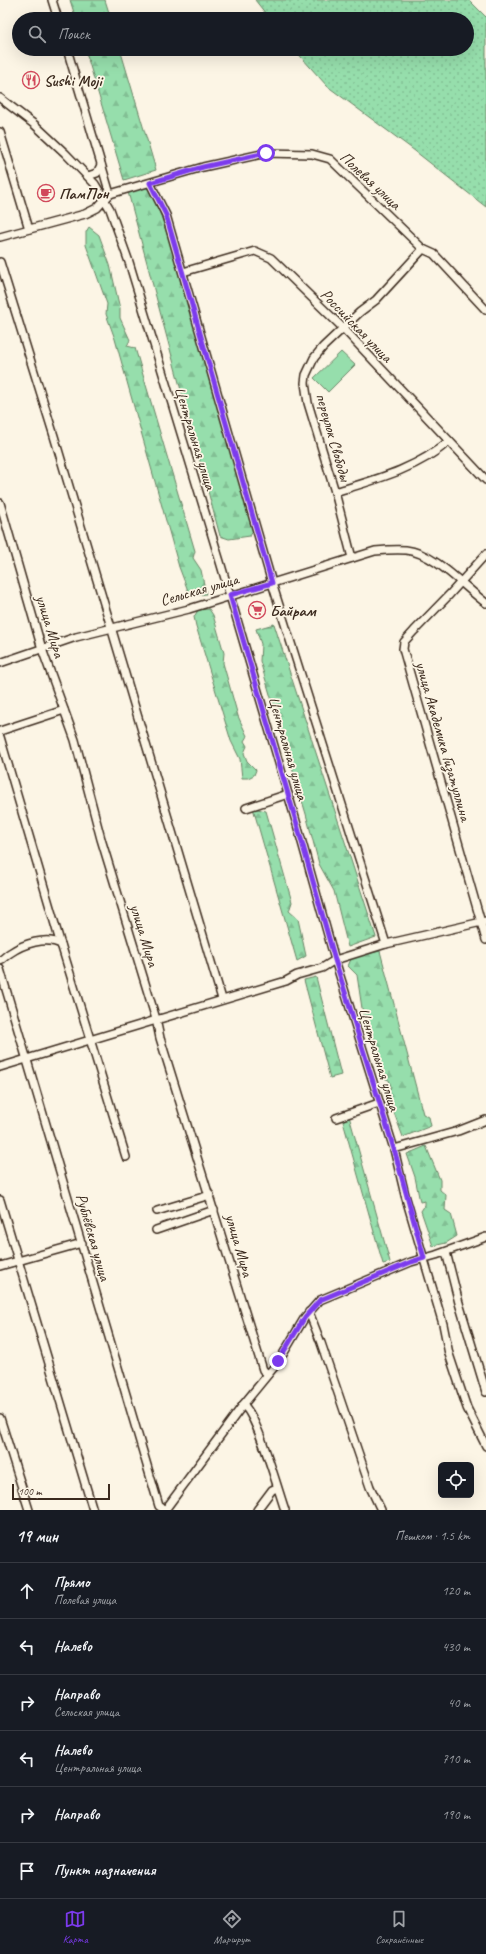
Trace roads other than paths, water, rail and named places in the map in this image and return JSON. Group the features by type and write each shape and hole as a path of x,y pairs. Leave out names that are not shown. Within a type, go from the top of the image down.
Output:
{"street":[{"path":"52,0 56,12"},
{"path":"0,237 85,214 97,208 108,196 101,165 68,56"},
{"name":"Центральная улица","path":"0,98 35,125 108,196 230,595 335,960 394,1149 443,1324 449,1354 467,1408 484,1437 486,1446"},
{"path":"0,132 29,229"},
{"name":"Полевая улица","path":"108,196 203,167 266,153 312,154 330,159 423,249 434,254 486,310"},
{"path":"88,176 97,173 101,165"},
{"path":"150,183 166,215 272,583 386,944"},
{"name":"переулок Свободы","path":"352,558 335,492 308,403 305,383 309,368 314,358 323,347 360,312 376,300 423,249"},
{"name":"Российская улица","path":"183,272 255,252 271,258 343,328 486,480"},
{"path":"0,262 54,436 222,999"},
{"path":"335,492 406,469 449,441"},
{"name":"улица Мира","path":"0,503 42,649 75,740 101,839 156,1019 160,1038 210,1195 250,1331 264,1370 268,1374"},
{"name":"Сельская улица","path":"0,663 111,628 188,609 352,558 390,549 407,550 432,561 486,603"},
{"path":"460,582 486,554"},
{"name":"улица Академика Гизатуллина","path":"460,582 404,642 403,649 484,922 486,940"},
{"path":"0,731 64,710"},
{"path":"0,737 61,945 126,1157"},
{"path":"246,808 288,794"},
{"path":"0,1067 286,981 297,975 322,968 335,960 386,944 484,922"},
{"path":"0,960 10,952 35,942 56,942 61,945"},
{"name":"Рублёвская улица","path":"0,969 159,1506 165,1510"},
{"path":"336,1118 379,1103"},
{"path":"394,1149 458,1131 486,1120"},
{"path":"158,1211 210,1195"},
{"path":"0,1200 93,1510"},
{"path":"156,1230 214,1210"},
{"path":"165,1510 243,1405 278,1361 315,1304 325,1297 411,1262 446,1252 486,1237"},
{"path":"0,1266 82,1243"},
{"path":"446,1252 459,1303 486,1392"},
{"path":"309,1312 370,1487 381,1510"},
{"path":"243,1405 248,1408 255,1425 285,1510"},
{"path":"0,1418 29,1510"},
{"path":"257,1510 272,1490 277,1488"}],"place":[{"name":"Sushi Moji","path":"31,80"},
{"name":"ПамПон","path":"46,193"},
{"name":"Байрам","path":"257,610"}]}
